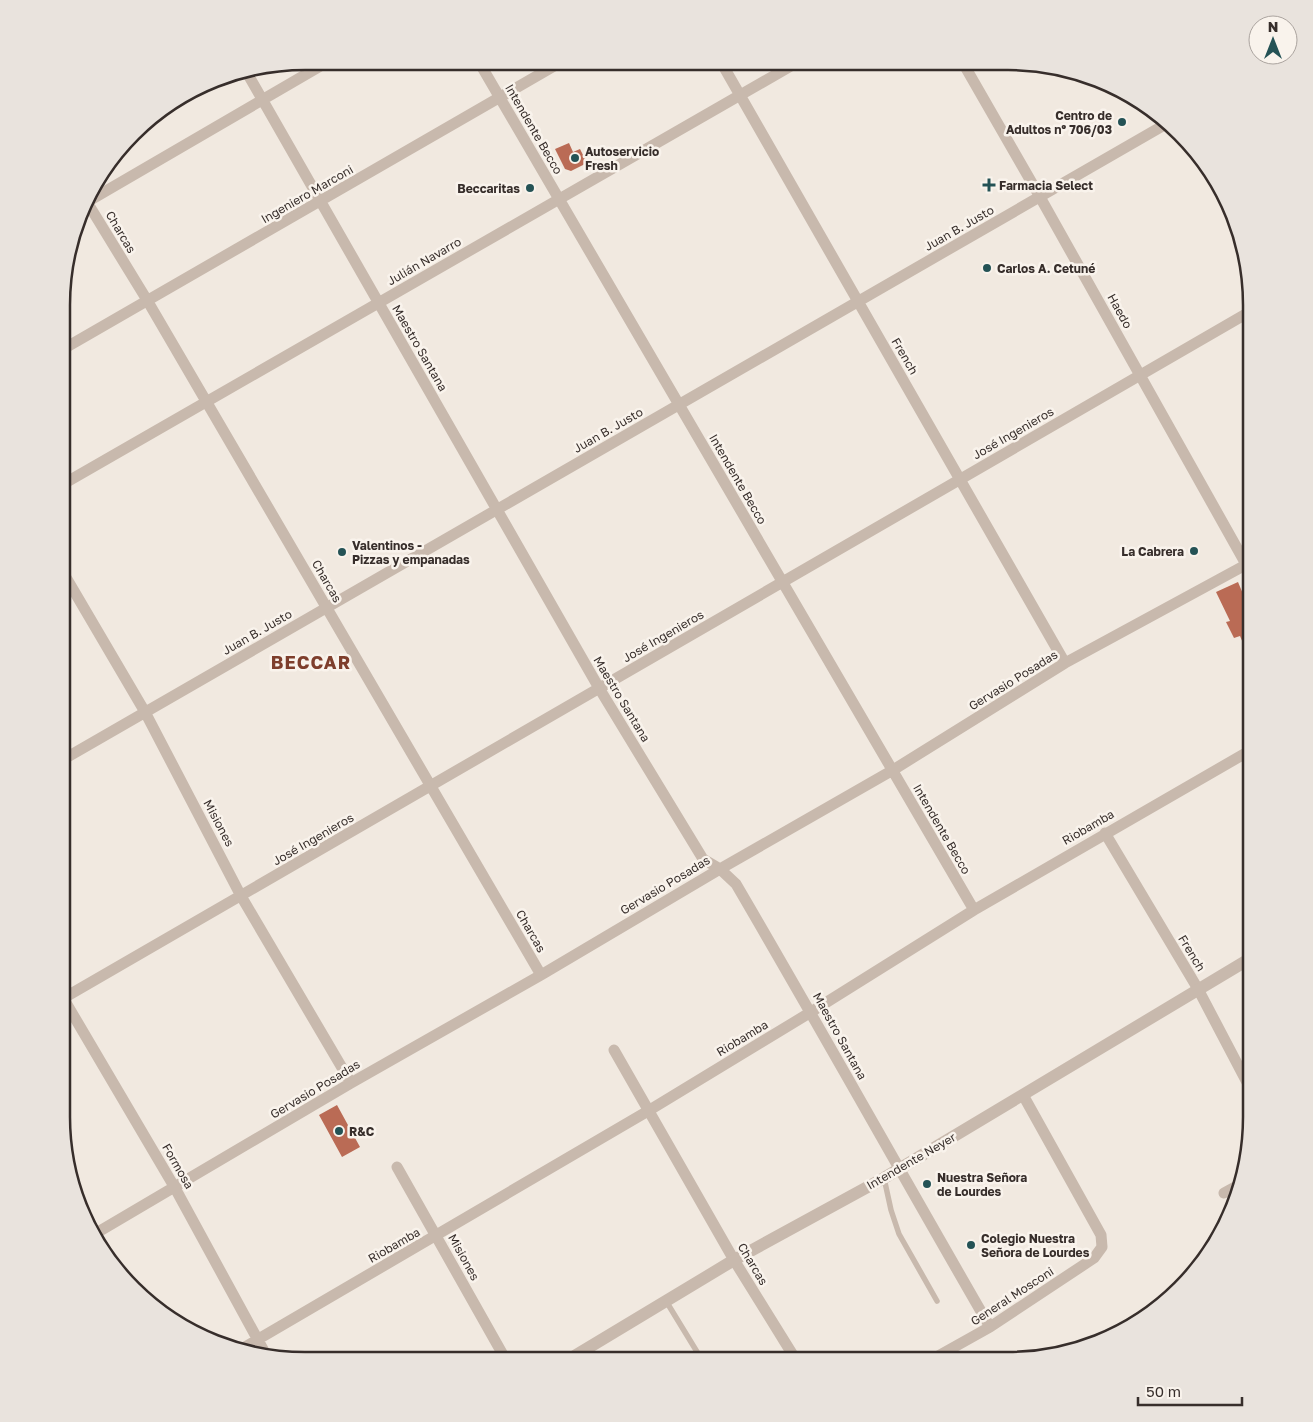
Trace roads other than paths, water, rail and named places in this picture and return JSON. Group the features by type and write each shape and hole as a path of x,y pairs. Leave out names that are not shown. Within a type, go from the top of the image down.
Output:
{"street":[{"path":"96,197 314,70"},
{"name":"Intendente Becco","path":"484,70 974,910"},
{"name":"Ingeniero Marconi","path":"70,346 547,70"},
{"name":"French","path":"725,70 1066,663"},
{"name":"Julián Navarro","path":"70,480 784,70"},
{"name":"Haedo","path":"967,70 1243,554"},
{"name":"Maestro Santana","path":"249,77 599,688 703,859 720,868 736,884 990,1327"},
{"name":"Juan B. Justo","path":"70,756 1161,127"},
{"name":"Charcas","path":"91,208 147,300 541,975"},
{"name":"José Ingenieros","path":"70,994 1243,316"},
{"name":"Gervasio Posadas","path":"99,1232 351,1083 541,975 720,868 892,770 1066,663 1243,570"},
{"name":"Misiones","path":"70,584 146,712 241,896 351,1083"},
{"name":"Riobamba","path":"249,1345 648,1111 974,910 1243,755"},
{"name":"French","path":"1105,833 1198,989 1243,1075"},
{"name":"Intendente Neyer","path":"581,1352 734,1260 884,1178 1243,963"},
{"name":"Formosa","path":"70,1010 175,1188 262,1348"},
{"name":"Charcas","path":"614,1050 734,1260 791,1352"},
{"name":"General Mosconi","path":"945,1352 990,1327 1094,1258 1102,1247 1102,1234 1023,1095"},
{"name":"Misiones","path":"397,1167 502,1352"},
{"path":"1224,1193 1232,1189"}],"lane":[{"path":"884,1178 892,1216 899,1234 938,1301"},
{"path":"666,1301 697,1352"}],"place":[{"name":"Centro de Adultos nº 706/03","path":"1122,122"},
{"name":"Autoservicio Fresh","path":"575,158"},
{"name":"Farmacia Select","path":"989,185"},
{"name":"Beccaritas","path":"530,188"},
{"name":"Carlos A. Cetuné","path":"987,268"},
{"name":"La Cabrera","path":"1194,551"},
{"name":"Valentinos - Pizzas y empanadas","path":"342,552"},
{"name":"R&C","path":"339,1131"},
{"name":"Nuestra Señora de Lourdes","path":"927,1184"},
{"name":"Colegio Nuestra Señora de Lourdes","path":"971,1245"}],"district":[{"name":"BECCAR","path":"311,662"}]}
